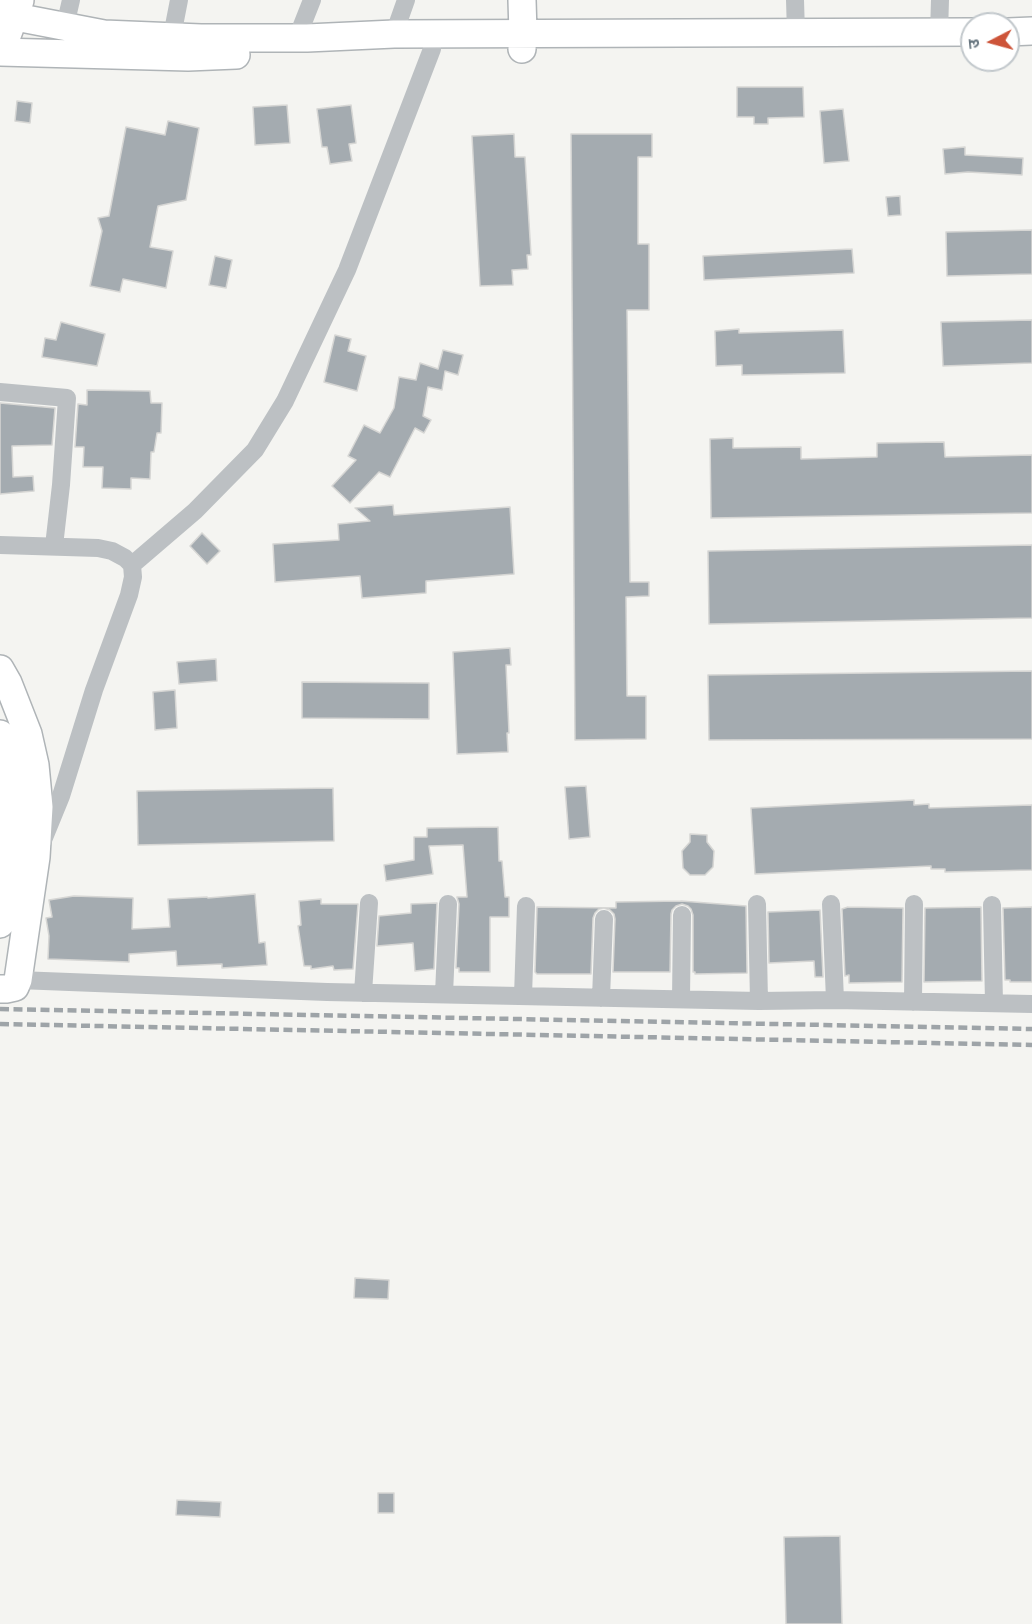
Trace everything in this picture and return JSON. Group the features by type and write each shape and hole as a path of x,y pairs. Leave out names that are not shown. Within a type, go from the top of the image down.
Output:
{"highway":[{"path":"0,46 10,10"}],"street":[{"path":"65,26 71,0"},
{"path":"172,36 179,0"},
{"path":"297,38 312,0"},
{"path":"393,34 406,0"},
{"path":"522,0 522,41"},
{"path":"795,0 796,33"},
{"path":"939,33 940,0"},
{"path":"10,10 65,26 104,34 297,38 393,34 522,41 960,47"},
{"path":"0,52 188,57 432,49 522,41 796,33 960,32"},
{"path":"132,565 195,511 255,450 285,401 347,270 432,49"},
{"path":"0,392 67,398 54,546"},
{"path":"0,545 98,548 112,551 132,565 133,578 129,595 94,690 61,796 36,857"},
{"path":"0,669 8,683 28,734 35,765 39,807 36,857 9,984 602,998 1032,1004"},
{"path":"0,734 10,772 12,808 12,844 0,924"},
{"path":"363,993 369,903"},
{"path":"444,994 448,904"},
{"path":"757,904 759,1001"},
{"path":"831,904 835,1000"},
{"path":"913,1002 914,904"},
{"path":"992,904 994,1003"},
{"path":"522,996 526,906"},
{"path":"681,999 682,915"},
{"path":"602,998 604,918"}],"building":[{"path":"737,87 803,87 804,117 768,118 768,124 754,124 754,117 737,117"},
{"path":"17,101 32,103 30,123 15,121"},
{"path":"287,105 290,143 255,145 253,107"},
{"path":"351,105 356,143 349,144 352,161 330,164 327,147 322,147 317,109"},
{"path":"843,109 849,161 824,163 820,111"},
{"path":"168,121 199,128 186,200 158,206 150,247 173,251 166,288 123,279 120,292 90,286 102,231 98,218 109,216 126,127 165,135"},
{"path":"514,134 515,157 525,157 531,255 527,255 528,269 512,270 513,285 480,286 472,136"},
{"path":"571,134 652,134 652,157 638,157 638,244 649,244 649,310 627,310 630,582 649,582 649,596 626,597 627,696 646,696 646,739 575,740"},
{"path":"965,147 965,155 1023,158 1022,175 968,172 945,174 943,149"},
{"path":"900,196 901,215 888,216 886,197"},
{"path":"1032,230 1032,274 947,276 946,232"},
{"path":"852,249 854,273 704,280 703,256"},
{"path":"215,256 232,260 226,288 209,285"},
{"path":"1032,320 1032,363 943,366 941,322"},
{"path":"61,322 105,334 97,366 42,357 45,338 56,340"},
{"path":"739,329 739,333 843,330 845,373 742,375 742,365 716,366 715,331"},
{"path":"335,335 351,339 348,351 366,356 357,391 324,382"},
{"path":"443,350 463,355 458,375 445,371 442,390 428,387 423,416 431,420 424,433 415,428 390,477 379,472 350,503 332,486 356,460 348,456 364,425 380,433 394,408 399,377 416,380 420,363 438,369"},
{"path":"87,390 150,391 151,403 162,403 161,433 157,433 154,452 151,452 150,479 131,478 131,489 102,488 103,467 83,467 84,447 75,447 78,404 87,405"},
{"path":"0,403 55,408 52,445 12,446 13,477 33,476 34,491 0,494"},
{"path":"733,438 733,448 801,447 801,459 877,457 877,443 944,442 945,457 1032,455 1032,513 711,518 710,439"},
{"path":"393,505 394,515 510,507 514,574 426,581 426,593 362,598 360,576 275,582 273,544 339,540 338,524 370,521 355,508"},
{"path":"202,533 220,551 207,564 190,546"},
{"path":"1032,545 1032,618 709,624 708,551"},
{"path":"510,648 511,665 506,665 508,752 457,754 453,652"},
{"path":"216,659 217,681 179,684 177,662"},
{"path":"1032,671 1032,739 709,740 708,675"},
{"path":"302,682 429,683 429,719 302,718"},
{"path":"175,690 177,728 155,730 153,692"},
{"path":"586,786 590,837 569,839 565,787"},
{"path":"333,788 334,841 138,845 137,791"},
{"path":"914,800 914,805 929,804 929,808 1032,805 1032,870 945,872 945,869 931,869 931,866 755,874 751,808"},
{"path":"498,827 499,861 502,861 505,897 509,897 509,917 490,917 490,972 459,972 459,968 456,968 459,904 457,897 467,897 463,845 429,846 433,874 386,881 384,865 414,860 414,837 427,837 427,828"},
{"path":"690,834 707,835 707,842 714,851 713,867 705,875 690,875 683,868 682,851 690,842"},
{"path":"255,894 259,943 265,942 267,965 222,968 222,964 177,966 176,951 129,954 129,962 48,959 49,936 46,918 52,917 49,900 74,896 133,898 132,929 170,927 168,899"},
{"path":"321,899 321,904 358,904 353,969 334,970 333,966 311,969 311,966 304,966 298,926 301,925 299,901"},
{"path":"681,901 746,906 747,973 695,974 693,972 693,915 688,906 682,904 676,906 671,914 670,972 613,972 615,919 610,910 604,908 599,909 593,918 591,974 537,974 535,972 537,907 616,908 616,902"},
{"path":"437,903 434,969 415,971 413,943 377,946 379,916 411,913 411,904"},
{"path":"848,907 903,908 902,982 849,983 849,975 845,976 842,909"},
{"path":"981,907 982,981 924,982 925,908"},
{"path":"1032,907 1032,982 1010,982 1010,980 1005,980 1003,908"},
{"path":"820,910 823,977 815,977 814,961 769,963 768,912"},
{"path":"355,1278 389,1280 388,1299 354,1298"},
{"path":"378,1493 394,1493 394,1513 378,1513"},
{"path":"177,1500 221,1502 220,1517 176,1515"},
{"path":"840,1536 842,1624 786,1624 784,1537"}],"railway":[{"path":"0,1009 1032,1029"},
{"path":"0,1024 1032,1045"}]}
